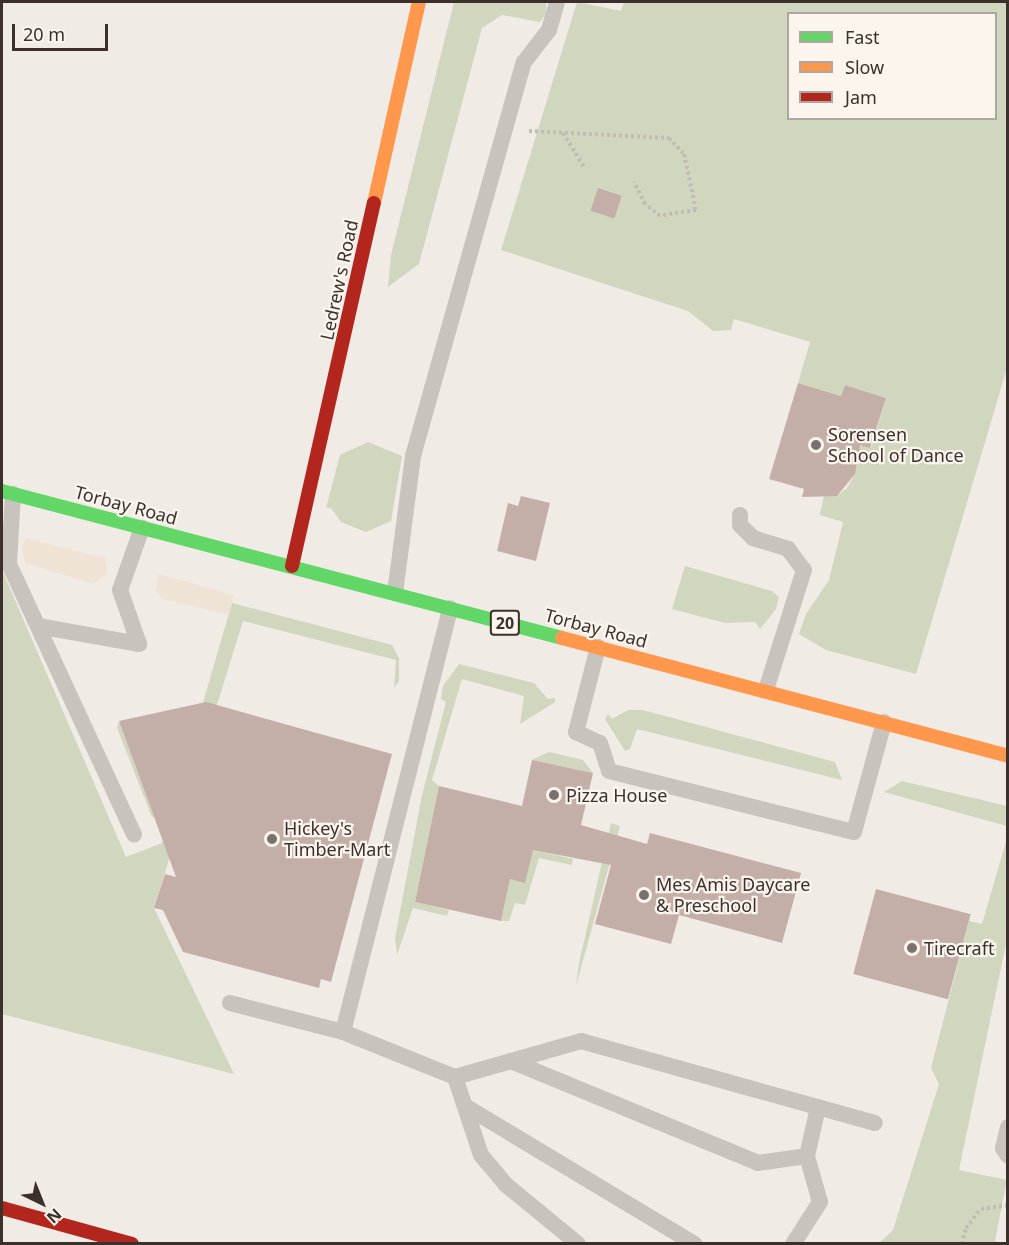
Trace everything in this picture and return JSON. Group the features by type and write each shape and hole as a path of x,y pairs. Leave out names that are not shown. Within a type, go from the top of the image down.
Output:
{"main road":[{"name":"Ledrew's Road","path":"292,566 419,2"},
{"name":"Torbay Road","path":"7,492 766,690 1008,756"},
{"path":"2,1208 132,1244"}],"lane":[{"path":"395,593 413,456 524,62 549,30 557,2"},
{"path":"7,492 9,564 134,835"},
{"path":"740,515 740,525 753,538 788,549 804,570 766,690"},
{"path":"38,626 139,644 120,590 142,528"},
{"path":"343,1032 450,608"},
{"path":"598,647 576,732 600,743 609,771 854,832 884,722"},
{"path":"230,1003 343,1032 455,1077 581,1041 875,1123"},
{"path":"511,1061 758,1163 807,1156"},
{"path":"455,1077 481,1155 505,1184 578,1244"},
{"path":"465,1106 695,1244"},
{"path":"793,1244 820,1202 807,1156 818,1107"},
{"path":"1008,1127 1003,1148 1008,1156"}],"path":[{"path":"505,129 675,141 684,154 696,210 660,216 645,204 634,181"},
{"path":"563,133 584,167"},
{"path":"962,1244 966,1228 981,1209 1008,1205"}],"green space":[{"path":"454,2 546,2 546,13 540,22 502,15 482,28 419,264 388,287 391,255"},
{"path":"577,2 621,11 624,2 1007,2 1007,368 916,674 826,650 799,634 806,614 829,580 843,522 820,515 824,496 837,496 847,488 855,474 853,443 871,448 886,398 845,385 841,396 798,383 810,342 734,319 731,330 713,331 688,311 501,250"},
{"path":"368,442 402,456 391,521 366,532 341,522 331,508 326,508 340,455"},
{"path":"685,566 772,591 779,597 776,609 760,629 755,622 725,623 672,609"},
{"path":"2,570 126,857 162,843 232,603 392,645 399,658 399,681 394,688 396,660 243,621 154,908 234,1074 2,1014"},
{"path":"459,664 534,683 548,699 555,698 555,702 520,724 524,696 462,679 432,780 439,786 415,902 449,910 447,916 413,908 397,955 395,938 422,795 446,702 441,699 443,686"},
{"path":"628,710 643,710 835,762 842,780 637,729 630,749 625,751 605,719 608,714 612,719"},
{"path":"119,721 154,817 152,817 117,728"},
{"path":"549,752 583,760 593,773 532,760"},
{"path":"902,781 1007,806 1007,826 884,792"},
{"path":"611,823 620,826 576,986 579,963"},
{"path":"1007,838 1007,939 959,1170 1007,1180 995,1241 1001,1243 879,1243 893,1230 939,1084 931,1068 969,921 982,924"},
{"path":"517,846 573,859 572,865 539,858 525,905 515,903 509,921 501,921"}],"shaded area":[{"path":"25,538 105,558 107,573 92,584 26,563 22,551"},
{"path":"159,574 234,595 229,615 162,599 156,592"}],"building":[{"path":"598,188 622,196 614,219 591,211"},
{"name":"Sorensen School of Dance","path":"798,383 841,396 845,385 886,398 870,448 860,445 855,474 837,496 802,497 804,489 769,479"},
{"path":"521,496 550,503 536,561 497,551 508,503 518,506"},
{"name":"Hickey's Timber-Mart","path":"206,702 392,754 331,982 321,979 319,988 183,952 163,910 154,908 165,874 176,877 119,721"},
{"path":"532,760 593,773 581,825 647,844 650,833 801,873 782,943 679,915 671,944 595,924 611,865 533,850 525,883 510,879 501,921 415,902 439,786 522,806"},
{"name":"Tirecraft","path":"876,889 971,914 948,999 853,974"}],"traffic: fast":[{"path":"2,491 562,638"}],"traffic: slow":[{"path":"374,203 419,2"},
{"path":"562,638 1008,756"}],"traffic: jam":[{"path":"292,566 374,203"},
{"path":"2,1208 132,1244"}],"place":[{"name":"Sorensen School of Dance","path":"816,445"},
{"name":"Pizza House","path":"554,795"},
{"name":"Hickey's Timber-Mart","path":"272,839"},
{"name":"Mes Amis Daycare & Preschool","path":"644,895"},
{"name":"Tirecraft","path":"912,948"}]}
